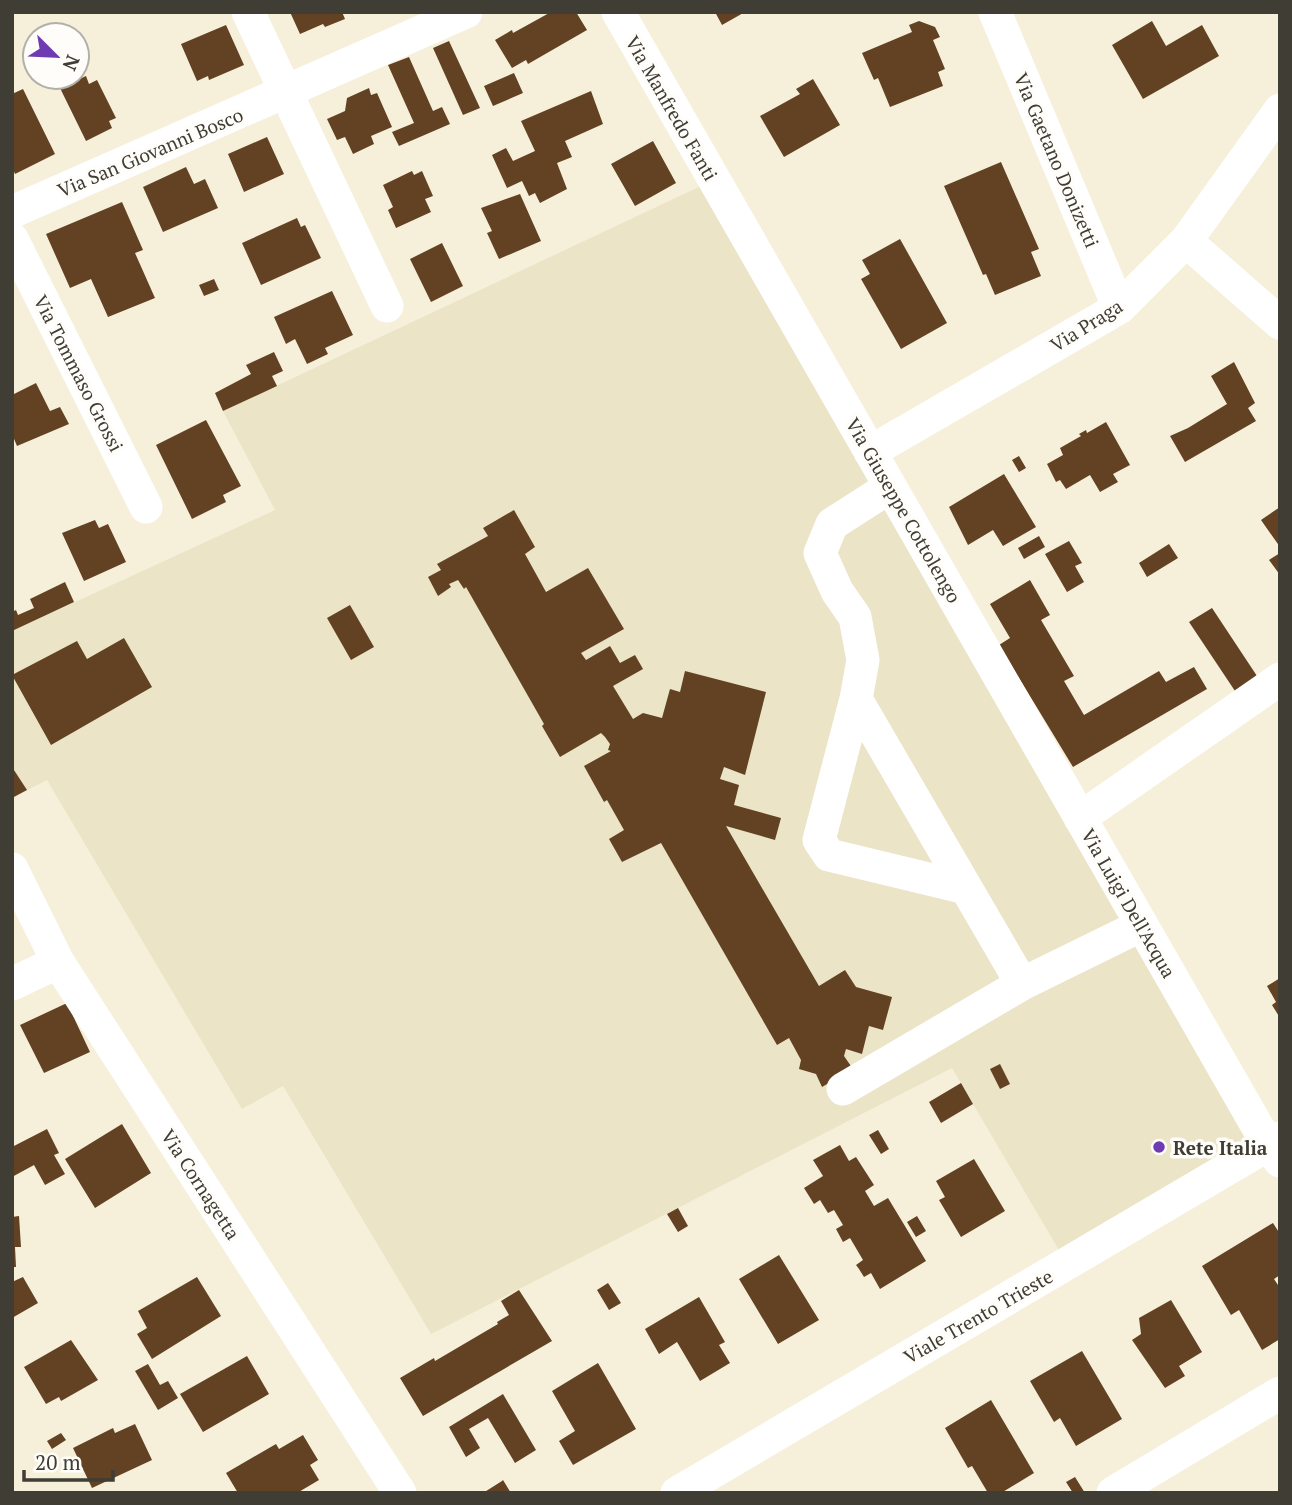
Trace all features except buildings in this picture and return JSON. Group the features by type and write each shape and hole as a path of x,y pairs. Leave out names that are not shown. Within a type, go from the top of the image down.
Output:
{"street":[{"path":"248,12 387,306"},
{"name":"Via San Giovanni Bosco","path":"12,212 466,12"},
{"name":"Via Manfredo Fanti","path":"618,12 727,203"},
{"name":"Via Gaetano Donizetti","path":"995,12 1119,308"},
{"name":"Via Praga","path":"870,452 1119,308 1186,241 1280,110"},
{"name":"Via Giuseppe Cottolengo","path":"727,203 1080,818"},
{"name":"Via Tommaso Grossi","path":"12,239 146,507"},
{"path":"1186,241 1280,323"},
{"path":"890,487 832,524 820,553 837,591 855,617 863,660 856,699 819,840 829,855 966,888"},
{"name":"Via Luigi Dell'Acqua","path":"1276,1148 1080,818 1280,679"},
{"path":"856,699 1022,985"},
{"name":"Via Cornagetta","path":"12,869 58,962 400,1493"},
{"path":"843,1089 1022,985 1142,925"},
{"path":"12,984 58,962"},
{"name":"Viale Trento Trieste","path":"677,1493 1276,1148"},
{"path":"1113,1493 1280,1394"}],"shaded area":[{"path":"701,186 1262,1144 1063,1257 952,1068 431,1334 283,1086 242,1109 47,780 12,798 12,631 275,510 223,411"}],"place":[{"name":"Rete Italia","path":"1159,1147"}]}
